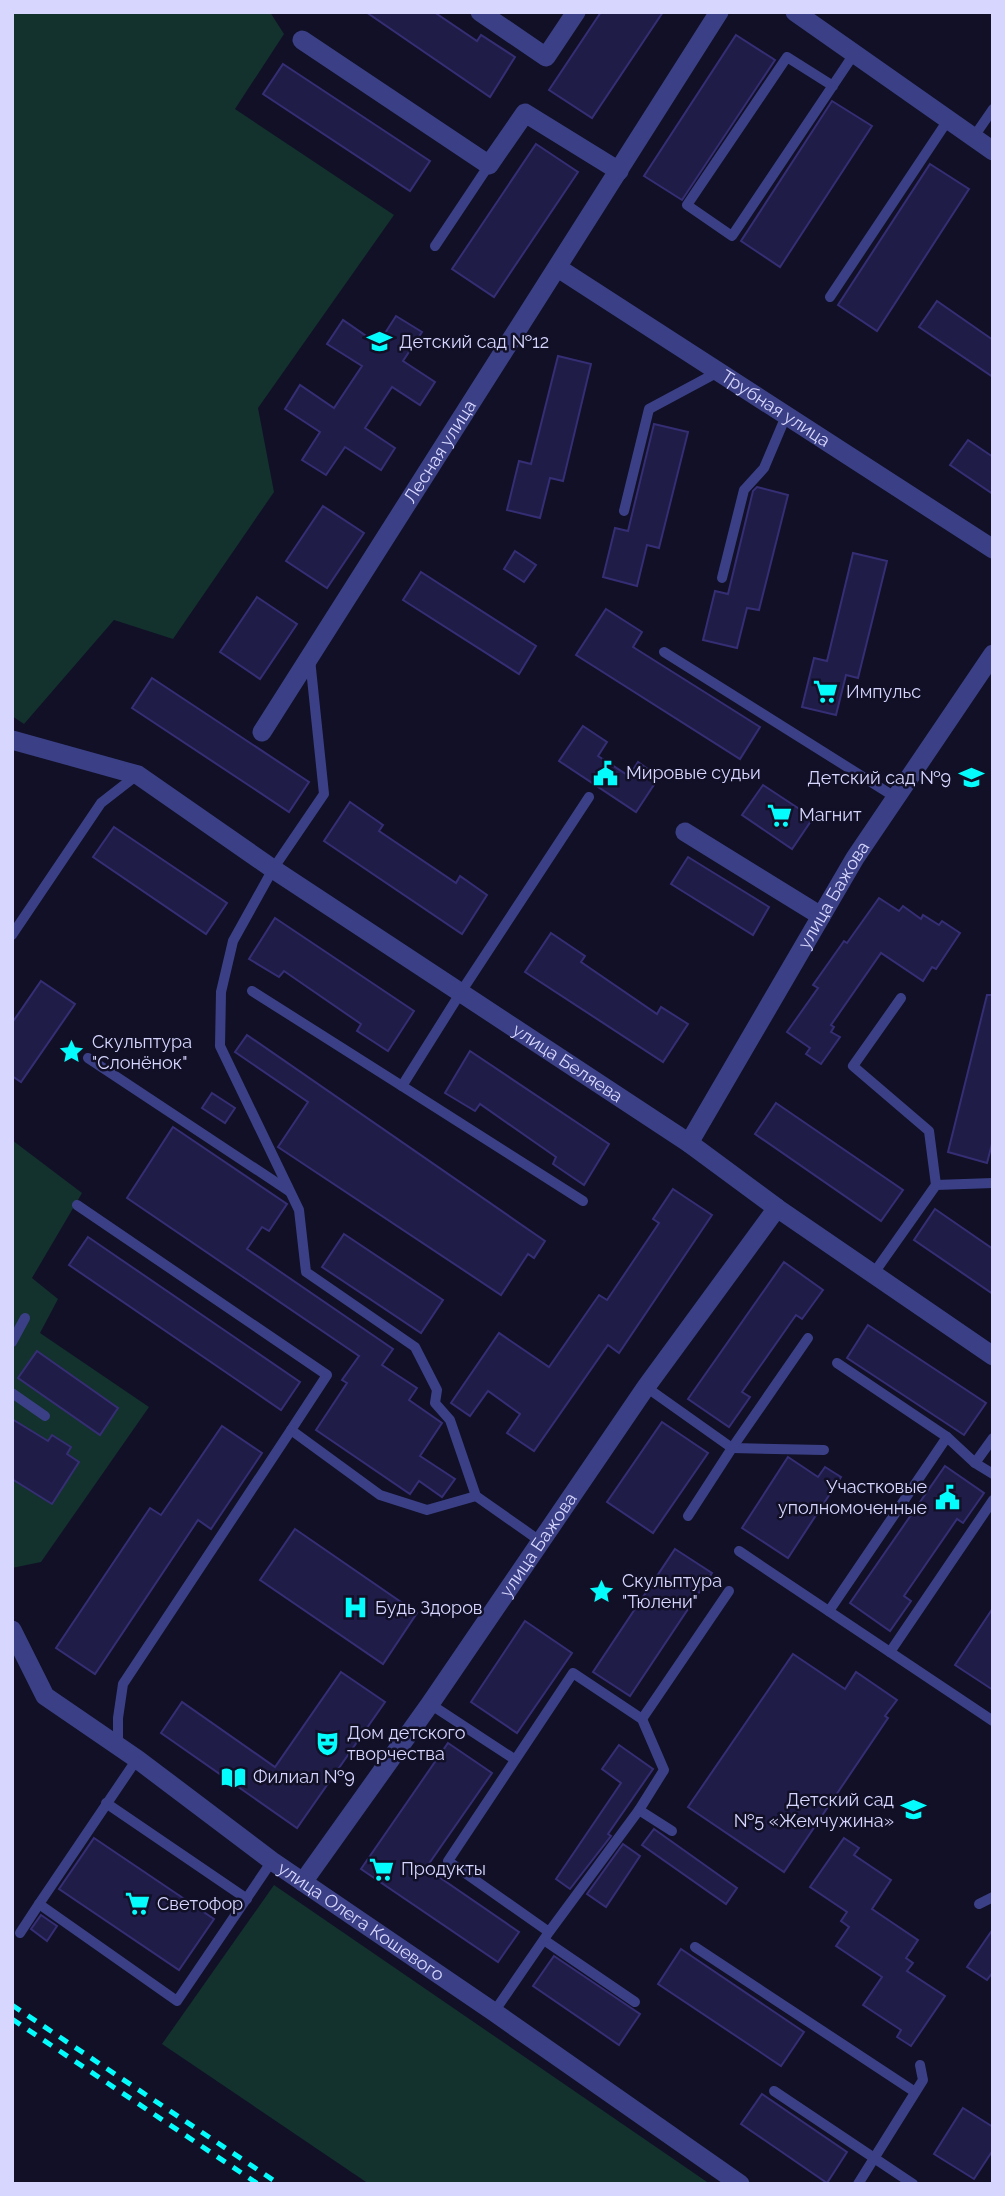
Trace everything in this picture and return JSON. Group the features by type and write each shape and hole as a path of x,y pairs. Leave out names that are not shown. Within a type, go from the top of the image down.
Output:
{"street":[{"path":"480,12 546,57 576,12"},
{"name":"Лесная улица","path":"262,732 719,12"},
{"path":"795,12 993,151"},
{"path":"302,40 489,165 525,113 619,171"},
{"name":"Трубная улица","path":"558,268 993,549"},
{"name":"улица Бажова","path":"689,1143 855,858 993,654"},
{"name":"улица Беляева","path":"12,740 138,775 273,869 689,1143 777,1208 993,1356"},
{"path":"685,832 821,916"},
{"name":"улица Бажова","path":"303,1882 429,1704 646,1387 777,1208"},
{"name":"улица Олега Кошевого","path":"12,1630 45,1696 137,1759 272,1861 740,2184"}],"lane":[{"path":"833,86 787,57 687,205 732,236 855,54"},
{"path":"973,138 993,109"},
{"path":"830,297 948,120"},
{"path":"435,246 489,165"},
{"path":"624,511 649,409 719,372"},
{"path":"722,578 744,491 764,468 786,416"},
{"path":"664,652 895,797"},
{"path":"310,659 324,794 273,869 233,941 221,992 220,1046 299,1210 306,1272 415,1347 437,1390 435,1403 450,1420 475,1496 540,1541"},
{"path":"12,935 102,803 138,775"},
{"path":"402,1086 589,797"},
{"path":"253,991 583,1201"},
{"path":"873,1273 936,1185 929,1131 853,1066 901,998"},
{"path":"88,1058 289,1191"},
{"path":"936,1185 993,1183"},
{"path":"77,1205 327,1375 123,1684 118,1718 118,1747"},
{"path":"12,1342 25,1318"},
{"path":"688,1516 808,1338"},
{"path":"837,1363 947,1437 975,1463 993,1474"},
{"path":"646,1387 732,1448 824,1450"},
{"path":"12,1393 46,1416"},
{"path":"291,1430 380,1495 427,1510 475,1496"},
{"path":"829,1611 947,1437"},
{"path":"975,1463 993,1438"},
{"path":"890,1652 993,1500"},
{"path":"739,1551 992,1719"},
{"path":"642,1718 729,1591"},
{"path":"494,2012 547,1936 639,1810 664,1770 642,1718 573,1673 447,1861 547,1936 635,2002"},
{"path":"429,1704 514,1759"},
{"path":"20,1933 137,1759"},
{"path":"106,1803 247,1899"},
{"path":"639,1810 673,1831"},
{"path":"39,1904 177,2001 272,1861"},
{"path":"979,1904 993,1897"},
{"path":"695,1947 915,2092"},
{"path":"858,2184 923,2080 920,2065"},
{"path":"774,2091 913,2184"}],"green space":[{"path":"12,12 270,12 284,34 235,109 394,215 258,408 274,492 173,639 114,620 24,724 12,716"},
{"path":"12,1140 82,1193 32,1278 58,1299 40,1333 149,1407 41,1562 12,1568"},
{"path":"274,1885 710,2184 369,2184 162,2044"}],"building":[{"path":"366,12 434,12 477,41 481,35 515,57 490,97"},
{"path":"601,12 663,12 592,118 549,90"},
{"path":"736,35 775,60 682,200 644,176"},
{"path":"283,64 430,161 410,191 263,94"},
{"path":"832,101 872,126 780,267 741,241"},
{"path":"536,144 578,172 494,297 452,269"},
{"path":"930,164 969,189 877,331 838,305"},
{"path":"937,301 993,340 993,377 919,327"},
{"path":"396,316 422,332 403,361 435,382 420,405 392,387 365,428 395,448 381,470 345,447 326,475 302,460 320,432 285,409 300,385 334,408 362,366 327,344 343,320 378,344"},
{"path":"558,356 591,364 563,481 550,478 540,518 507,510 519,461 531,464"},
{"path":"654,424 688,432 659,548 647,545 637,586 603,577 615,528 628,531"},
{"path":"968,440 993,457 993,494 950,465"},
{"path":"757,487 788,495 759,610 747,608 737,648 703,640 715,591 728,594 753,491"},
{"path":"323,506 364,533 327,588 286,561"},
{"path":"515,551 536,565 524,582 504,569"},
{"path":"853,553 887,561 858,678 846,675 836,715 802,707 814,658 827,661"},
{"path":"421,572 536,646 519,674 403,600"},
{"path":"257,597 297,624 260,679 220,652"},
{"path":"606,609 642,632 633,647 760,727 740,759 576,655"},
{"path":"152,678 309,782 289,812 132,708"},
{"path":"583,726 607,742 598,756 629,776 638,762 659,777 636,812 559,761"},
{"path":"763,785 813,818 792,849 742,815"},
{"path":"350,802 383,825 379,831 456,883 460,876 487,895 462,934 324,841"},
{"path":"114,827 227,903 206,934 93,857"},
{"path":"688,857 769,907 753,935 671,884"},
{"path":"879,898 899,911 903,906 921,919 923,915 939,925 942,921 960,933 936,969 932,967 923,981 881,953 831,1025 834,1027 831,1032 840,1037 821,1064 806,1054 810,1048 787,1032 818,988 813,985"},
{"path":"275,918 414,1011 388,1051 357,1031 361,1024 284,971 279,977 249,959"},
{"path":"551,933 585,956 581,962 657,1014 661,1007 688,1024 663,1062 525,972"},
{"path":"41,981 75,1004 21,1082 12,1076 12,1023"},
{"path":"987,995 993,995 993,1140 987,1163 948,1152"},
{"path":"247,1035 545,1241 534,1258 528,1254 501,1295 278,1147 308,1102 235,1052"},
{"path":"470,1051 609,1144 584,1185 553,1164 556,1157 480,1104 475,1111 445,1093"},
{"path":"212,1093 235,1108 225,1123 202,1108"},
{"path":"776,1103 903,1190 881,1221 755,1134"},
{"path":"173,1127 287,1204 269,1231 262,1227 247,1249 393,1349 382,1365 417,1388 409,1400 442,1423 420,1456 455,1479 442,1497 419,1481 410,1494 316,1430 347,1383 342,1380 359,1356 127,1198"},
{"path":"673,1189 712,1215 619,1353 608,1345 534,1451 507,1433 520,1414 488,1391 470,1416 451,1403 499,1333 549,1367 599,1295 607,1300 659,1223 653,1219"},
{"path":"935,1209 993,1249 993,1294 914,1240"},
{"path":"344,1234 443,1300 421,1333 322,1267"},
{"path":"88,1237 300,1382 281,1410 69,1265"},
{"path":"784,1262 823,1290 802,1319 796,1315 742,1392 750,1397 729,1427 688,1399"},
{"path":"868,1325 986,1403 964,1435 847,1358"},
{"path":"37,1351 118,1408 100,1435 18,1378"},
{"path":"12,1419 48,1441 52,1435 71,1447 67,1454 79,1462 52,1504 12,1479"},
{"path":"662,1422 708,1453 653,1533 607,1502"},
{"path":"222,1426 262,1453 211,1529 198,1520 95,1674 56,1648 150,1508 161,1515"},
{"path":"788,1457 818,1477 825,1467 841,1477 788,1558 742,1528"},
{"path":"945,1466 984,1493 963,1523 957,1519 904,1596 911,1601 890,1631 850,1603"},
{"path":"295,1529 417,1613 383,1664 260,1580"},
{"path":"675,1549 712,1573 630,1696 593,1672"},
{"path":"993,1608 993,1690 955,1665"},
{"path":"525,1621 572,1653 517,1733 471,1702"},
{"path":"793,1654 845,1689 856,1672 897,1700 885,1716 888,1718 784,1872 688,1807"},
{"path":"341,1672 385,1702 297,1828 161,1733 182,1702 275,1767"},
{"path":"448,1743 492,1773 426,1868 519,1932 498,1962 361,1869"},
{"path":"619,1745 653,1769 608,1834 611,1836 570,1889 556,1879 621,1783 602,1769"},
{"path":"654,1829 737,1888 726,1904 642,1845"},
{"name":"Светофор","path":"94,1838 214,1919 179,1970 59,1889"},
{"path":"844,1838 859,1848 854,1855 891,1880 872,1909 918,1940 906,1958 913,1963 907,1971 945,1996 911,2046 897,2037 901,2030 863,2005 882,1977 836,1946 849,1927 841,1921 847,1912 810,1887"},
{"path":"623,1844 640,1856 606,1907 587,1894"},
{"path":"41,1915 57,1926 47,1941 31,1929"},
{"path":"993,1929 993,1972 987,1980 967,1967"},
{"path":"681,1949 804,2032 781,2066 658,1984"},
{"path":"554,1956 640,2014 619,2045 533,1986"},
{"path":"762,2094 847,2152 827,2183 741,2124"},
{"path":"963,2108 993,2127 993,2150 974,2179 934,2154"}],"railway":[{"path":"12,2005 279,2184"},
{"path":"12,2019 258,2184"}],"place":[{"name":"Детский сад №12","path":"379,342"},
{"name":"Импульс","path":"826,692"},
{"name":"Мировые судьи","path":"606,773"},
{"name":"Детский сад №9","path":"971,778"},
{"name":"Магнит","path":"779,815"},
{"name":"Скульптура \"Слонёнок\"","path":"72,1052"},
{"name":"Участковые уполномоченные","path":"947,1497"},
{"name":"Скульптура \"Тюлени\"","path":"602,1591"},
{"name":"Будь Здоров","path":"355,1608"},
{"name":"Дом детского творчества","path":"327,1743"},
{"name":"Филиал №9","path":"233,1777"},
{"name":"Детский сад №5 «Жемчужина»","path":"914,1810"},
{"name":"Продукты","path":"381,1869"},
{"name":"Светофор","path":"137,1904"}]}
